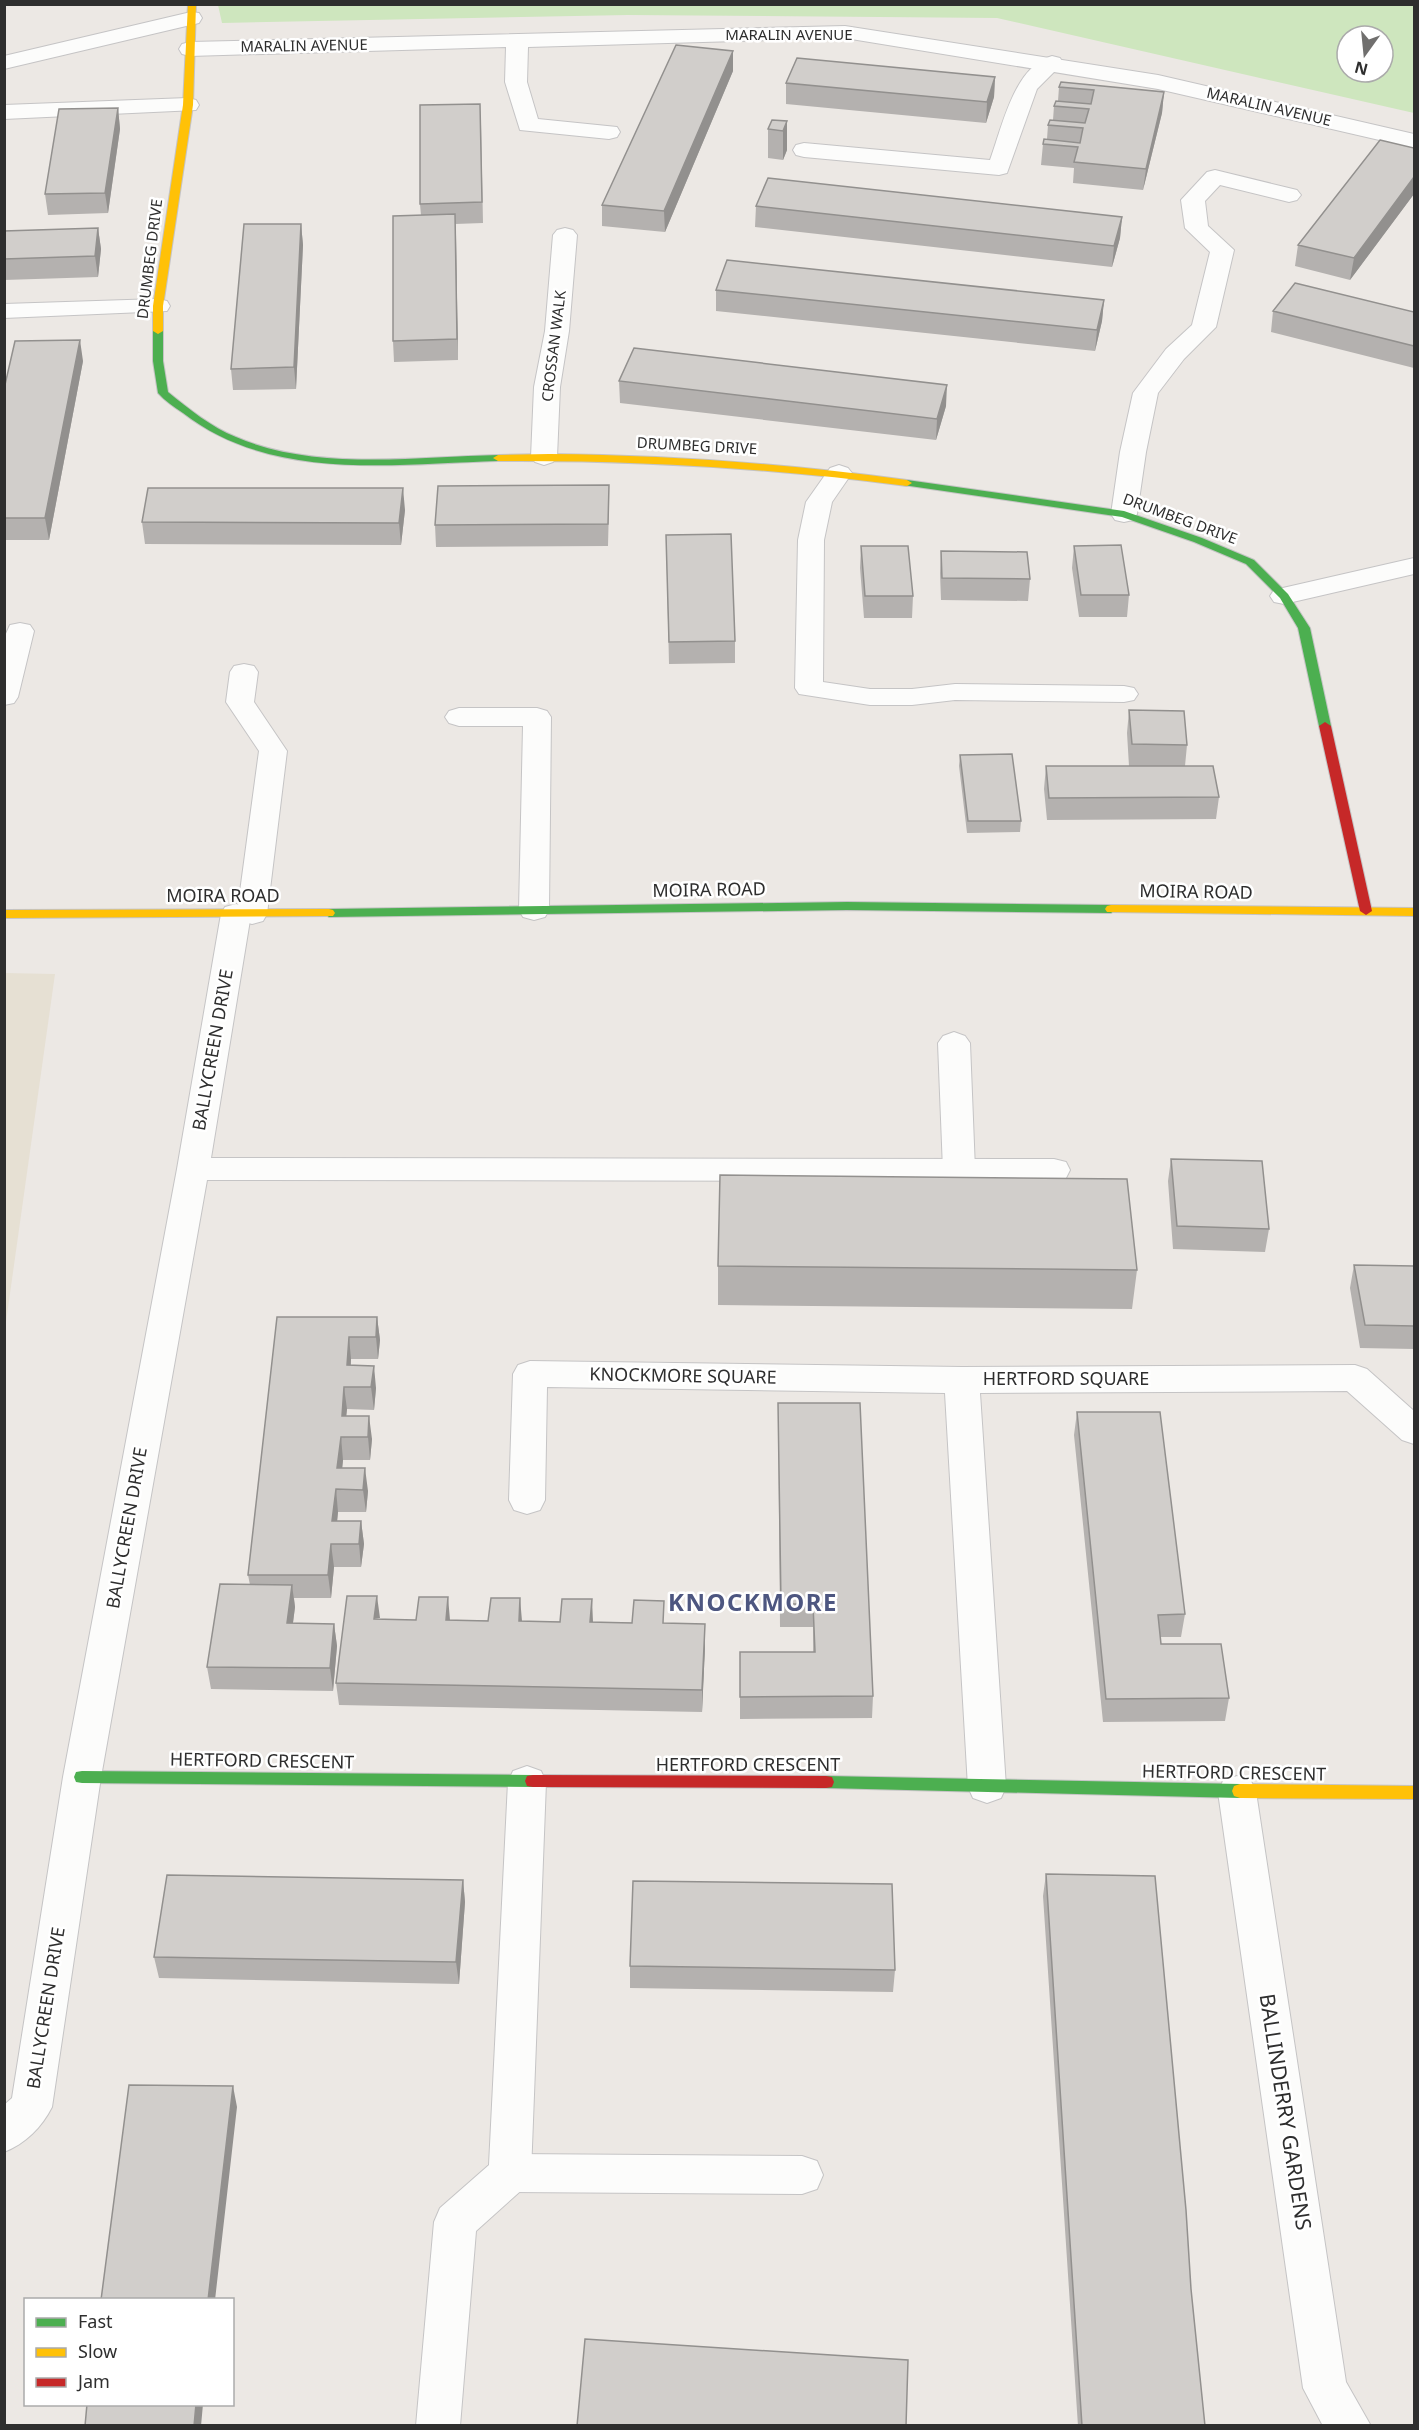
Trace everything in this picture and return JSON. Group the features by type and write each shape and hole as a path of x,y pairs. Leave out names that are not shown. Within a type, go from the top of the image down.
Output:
{"main road":[{"name":"DRUMBEG DRIVE","path":"192,11 188,105 158,306 159,361 163,393 198,421 242,444 288,457 363,460 544,457 698,461 839,473 1124,514 1198,540 1250,562 1284,596 1304,628 1366,911"},
{"name":"MOIRA ROAD","path":"4,914 244,914 855,906 1414,912"},
{"name":"HERTFORD CRESCENT","path":"82,1777 527,1782 797,1782 1237,1792 1414,1792"}],"street":[{"path":"4,63 192,11"},
{"name":"MARALIN AVENUE","path":"190,49 845,32 1052,63 1158,82 1414,141"},
{"path":"517,40 516,82 528,125 609,132"},
{"path":"804,150 999,168 1027,87 1052,63"},
{"path":"4,112 188,105"},
{"path":"1124,514 1133,452 1146,393 1175,354 1204,327 1222,250 1197,228 1193,200 1215,177 1289,195"},
{"name":"CROSSAN WALK","path":"544,457 547,387 557,331 565,235"},
{"path":"4,311 158,306"},
{"path":"839,473 819,502 811,540 809,688 870,697 912,697 955,692 1124,694"},
{"path":"1284,596 1414,566"},
{"path":"4,697 20,631"},
{"name":"BALLYCREEN DRIVE","path":"4,2133 31,2107 82,1777 193,1169 244,914 273,751 240,702 244,672"},
{"path":"459,717 537,717 534,910"},
{"path":"954,1043 959,1170"},
{"path":"193,1169 1054,1170"},
{"name":"KNOCKMORE SQUARE","path":"527,1500 530,1374 962,1380"},
{"name":"HERTFORD SQUARE","path":"987,1787 962,1380 1355,1378 1414,1431"},
{"path":"510,2173 527,1782"},
{"name":"BALLINDERRY GARDENS","path":"1237,1792 1325,2388 1349,2426"},
{"path":"438,2426 455,2222 510,2173 802,2175"}],"shaded area":[{"path":"4,973 55,974 5,1329"}],"green space":[{"path":"218,5 1414,5 1414,113 997,18 628,15 222,23"}],"building":[{"path":"676,45 733,51 664,211 602,205"},
{"path":"797,58 995,77 987,102 786,83"},
{"path":"1061,82 1164,92 1146,169 1074,162 1078,147 1043,144 1044,139 1080,143 1083,128 1048,125 1050,120 1085,123 1089,109 1054,106 1056,101 1091,104 1094,90 1059,87"},
{"path":"480,104 482,202 420,204 420,105"},
{"path":"118,108 105,193 45,194 59,109"},
{"path":"772,120 787,121 783,131 768,129"},
{"path":"1380,140 1414,148 1414,177 1354,258 1298,245"},
{"path":"768,178 1122,217 1114,246 756,206"},
{"path":"455,214 457,339 393,341 393,216"},
{"path":"244,224 301,224 294,367 231,369"},
{"path":"98,228 95,256 4,259 4,231"},
{"path":"727,260 1104,300 1097,330 716,290"},
{"path":"1295,283 1414,312 1414,346 1273,311"},
{"path":"80,340 45,518 4,518 4,389 15,341"},
{"path":"634,348 947,385 937,419 619,381"},
{"path":"609,485 608,524 435,525 438,486"},
{"path":"148,488 403,488 399,523 142,522"},
{"path":"731,534 735,641 669,642 666,535"},
{"path":"1121,545 1129,595 1081,595 1074,546"},
{"path":"861,546 908,546 913,596 865,596"},
{"path":"941,551 1027,552 1030,579 942,578"},
{"path":"1129,710 1184,711 1187,745 1132,744"},
{"path":"1012,754 1021,821 968,821 960,755"},
{"path":"1046,766 1213,766 1219,797 1049,798"},
{"path":"1171,1159 1262,1161 1269,1229 1177,1226"},
{"path":"720,1175 1127,1179 1137,1270 718,1266"},
{"path":"1354,1265 1414,1266 1414,1326 1365,1325"},
{"path":"277,1317 377,1317 376,1337 349,1337 347,1365 374,1366 371,1387 344,1387 342,1416 369,1416 368,1437 341,1437 337,1468 365,1468 363,1490 336,1489 332,1521 361,1521 359,1544 331,1544 328,1575 248,1575"},
{"path":"778,1403 860,1403 873,1696 740,1697 740,1652 815,1652 813,1604 781,1604"},
{"path":"1077,1412 1160,1412 1185,1614 1158,1615 1161,1644 1221,1644 1229,1698 1106,1699"},
{"path":"220,1584 292,1585 287,1623 334,1624 330,1668 207,1667"},
{"path":"347,1596 377,1596 374,1619 416,1620 419,1597 448,1597 446,1620 488,1621 491,1598 520,1598 519,1621 560,1622 562,1599 592,1599 590,1622 632,1623 634,1600 664,1601 663,1623 705,1624 702,1690 336,1683"},
{"path":"1046,1874 1155,1876 1205,2426 1082,2426"},
{"path":"167,1875 463,1880 456,1962 154,1957"},
{"path":"633,1881 892,1884 895,1970 630,1966"},
{"path":"129,2085 233,2086 208,2298 101,2298"},
{"path":"585,2339 908,2360 906,2426 577,2426"},
{"path":"87,2406 196,2406 194,2426 85,2426"}],"traffic: fast":[{"path":"158,331 158,361 163,393 211,429 233,440 273,452 336,461 498,458"},
{"path":"907,483 1124,514 1198,540 1250,562 1284,596 1304,628 1325,726"},
{"path":"329,913 847,906 1111,909"},
{"path":"82,1777 533,1781"},
{"path":"826,1782 1240,1791"}],"traffic: slow":[{"path":"158,331 158,306 188,105 192,4"},
{"path":"498,458 601,458 703,462 805,470 907,483"},
{"path":"1111,909 1414,912"},
{"path":"4,914 329,913"},
{"path":"1240,1791 1414,1793"}],"traffic: jam":[{"path":"1325,726 1366,911"},
{"path":"533,1781 826,1782"}],"district":[{"name":"KNOCKMORE","path":"753,1603"}]}
